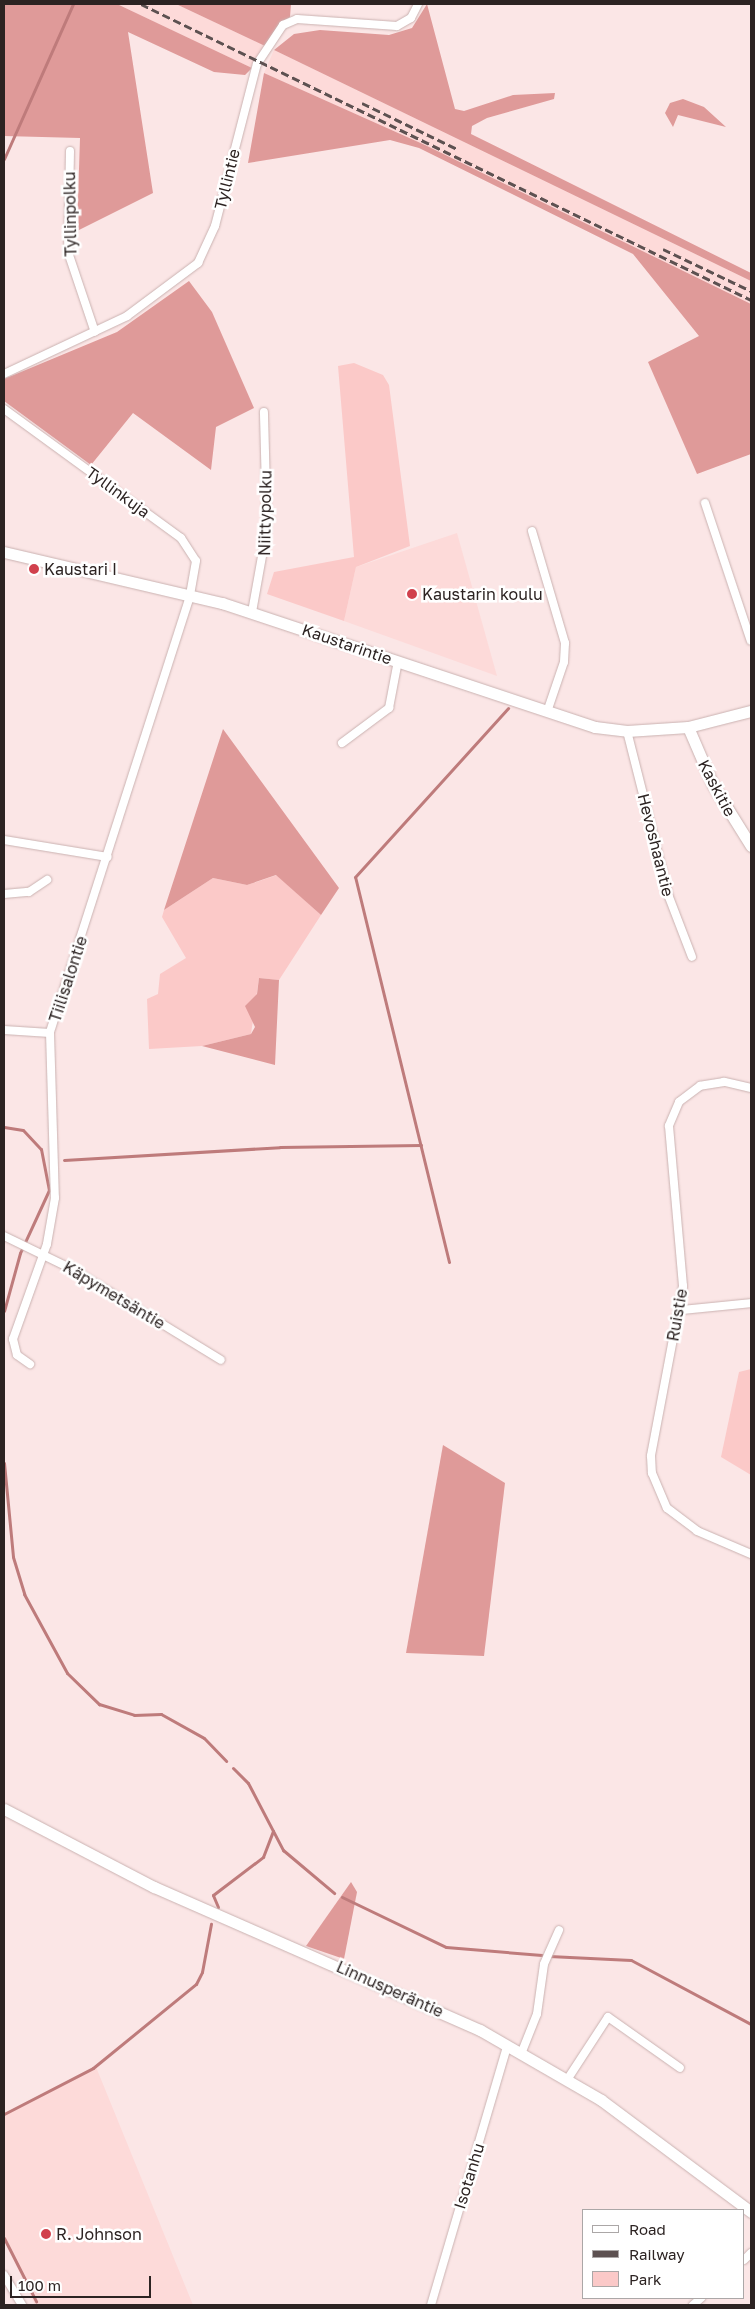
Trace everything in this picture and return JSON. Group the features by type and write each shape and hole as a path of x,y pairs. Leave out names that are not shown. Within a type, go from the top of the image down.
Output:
{"street":[{"name":"Tyllintie","path":"4,374 95,332 182,278 209,246 258,64 283,25 297,19 397,26 411,18 418,4"},
{"name":"Tyllinpolku","path":"70,151 68,252 95,332"},
{"name":"Tyllinkuja","path":"4,409 190,546 196,561 190,596"},
{"name":"Niittypolku","path":"252,612 267,529 264,412"},
{"path":"705,503 751,641"},
{"path":"532,531 565,643 562,672 547,712"},
{"name":"Kaustarintie","path":"4,552 252,612 595,727 627,731 688,727 751,711"},
{"name":"Tiilisalontie","path":"30,1364 17,1355 13,1339 44,1254 55,1183 50,1033 108,857 190,596"},
{"path":"342,743 389,708 398,661"},
{"name":"Kaskitie","path":"688,727 713,786 751,846"},
{"name":"Hevoshaantie","path":"627,731 669,897 692,957"},
{"path":"4,840 108,857"},
{"path":"4,894 29,892 46,880"},
{"path":"4,1030 50,1033"},
{"name":"Ruistie","path":"751,1088 724,1082 700,1086 680,1102 669,1126 683,1276 680,1310 654,1431 652,1473 667,1508 682,1522 751,1554"},
{"name":"Käpymetsäntie","path":"7,1237 44,1254 221,1360"},
{"path":"680,1310 751,1303"},
{"name":"Linnusperäntie","path":"4,1809 154,1887 308,1952 507,2046 567,2080 751,2212"},
{"path":"521,2054 537,2014 544,1964 559,1930"},
{"path":"567,2080 608,2017 680,2068"},
{"name":"Isotanhu","path":"431,2305 507,2046"},
{"path":"4,2275 22,2305"}],"shaded area":[{"path":"4,4 117,4 252,68 245,75 214,72 128,32 153,193 77,231 80,138 4,136"},
{"path":"117,4 176,4 265,46 252,68"},
{"path":"176,4 291,4 290,17 277,27 265,46"},
{"path":"427,4 455,109 464,111 513,95 555,93 554,99 487,118 472,126 471,134 751,273 751,281 274,50 294,34 320,30 389,35 412,28"},
{"path":"274,50 751,281 751,304 425,145 264,73"},
{"path":"264,73 425,145 751,304 751,454 697,474 648,362 699,336 633,254 419,148 390,140 248,163"},
{"path":"683,99 704,107 726,127 678,115 673,127 665,113 670,103"},
{"path":"189,281 212,312 254,408 216,427 211,470 133,413 91,465 4,401 4,379 117,332"},
{"name":"Kaustarin koulu","path":"457,533 497,676 344,621 356,567"},
{"path":"223,729 339,888 321,915 276,875 247,885 213,878 164,910"},
{"path":"259,978 279,980 275,1065 202,1046 251,1034 255,1027 245,1006 257,994"},
{"path":"443,1445 505,1483 484,1656 406,1653"},
{"path":"351,1882 357,1892 344,1959 306,1946"},
{"path":"96,2067 193,2305 35,2305 4,2240 4,2113"}],"green space":[{"path":"354,363 383,375 389,385 410,546 356,567 344,621 267,594 274,572 354,557 338,366"},
{"path":"277,875 321,915 279,980 259,978 251,1034 202,1046 149,1049 147,999 158,994 160,974 186,958 162,917 164,910 213,878 247,885"},
{"path":"751,1369 751,1475 721,1457 739,1372"}],"waterway":[{"path":"4,159 73,4"},
{"path":"449,1262 355,877 508,708"},
{"path":"4,1127 23,1130 41,1149 49,1190 20,1253 4,1311"},
{"path":"64,1160 280,1147 421,1145"},
{"path":"4,1463 13,1557 24,1594 67,1673 99,1704 134,1715 161,1714 204,1738 226,1761"},
{"path":"233,1768 248,1783 283,1850 334,1893"},
{"path":"218,1907 213,1895 263,1857 273,1831"},
{"path":"342,1897 446,1947 542,1955"},
{"path":"4,2114 93,2068 196,1984 202,1972 211,1924"},
{"path":"549,1956 631,1960 751,2024"},
{"path":"4,2238 36,2301"}],"railway":[{"path":"141,4 751,300"},
{"path":"362,103 457,149"},
{"path":"663,249 751,291"}],"place":[{"name":"Kaustari I","path":"34,569"},
{"name":"Kaustarin koulu","path":"412,594"},
{"name":"R. Johnson","path":"46,2234"}]}
